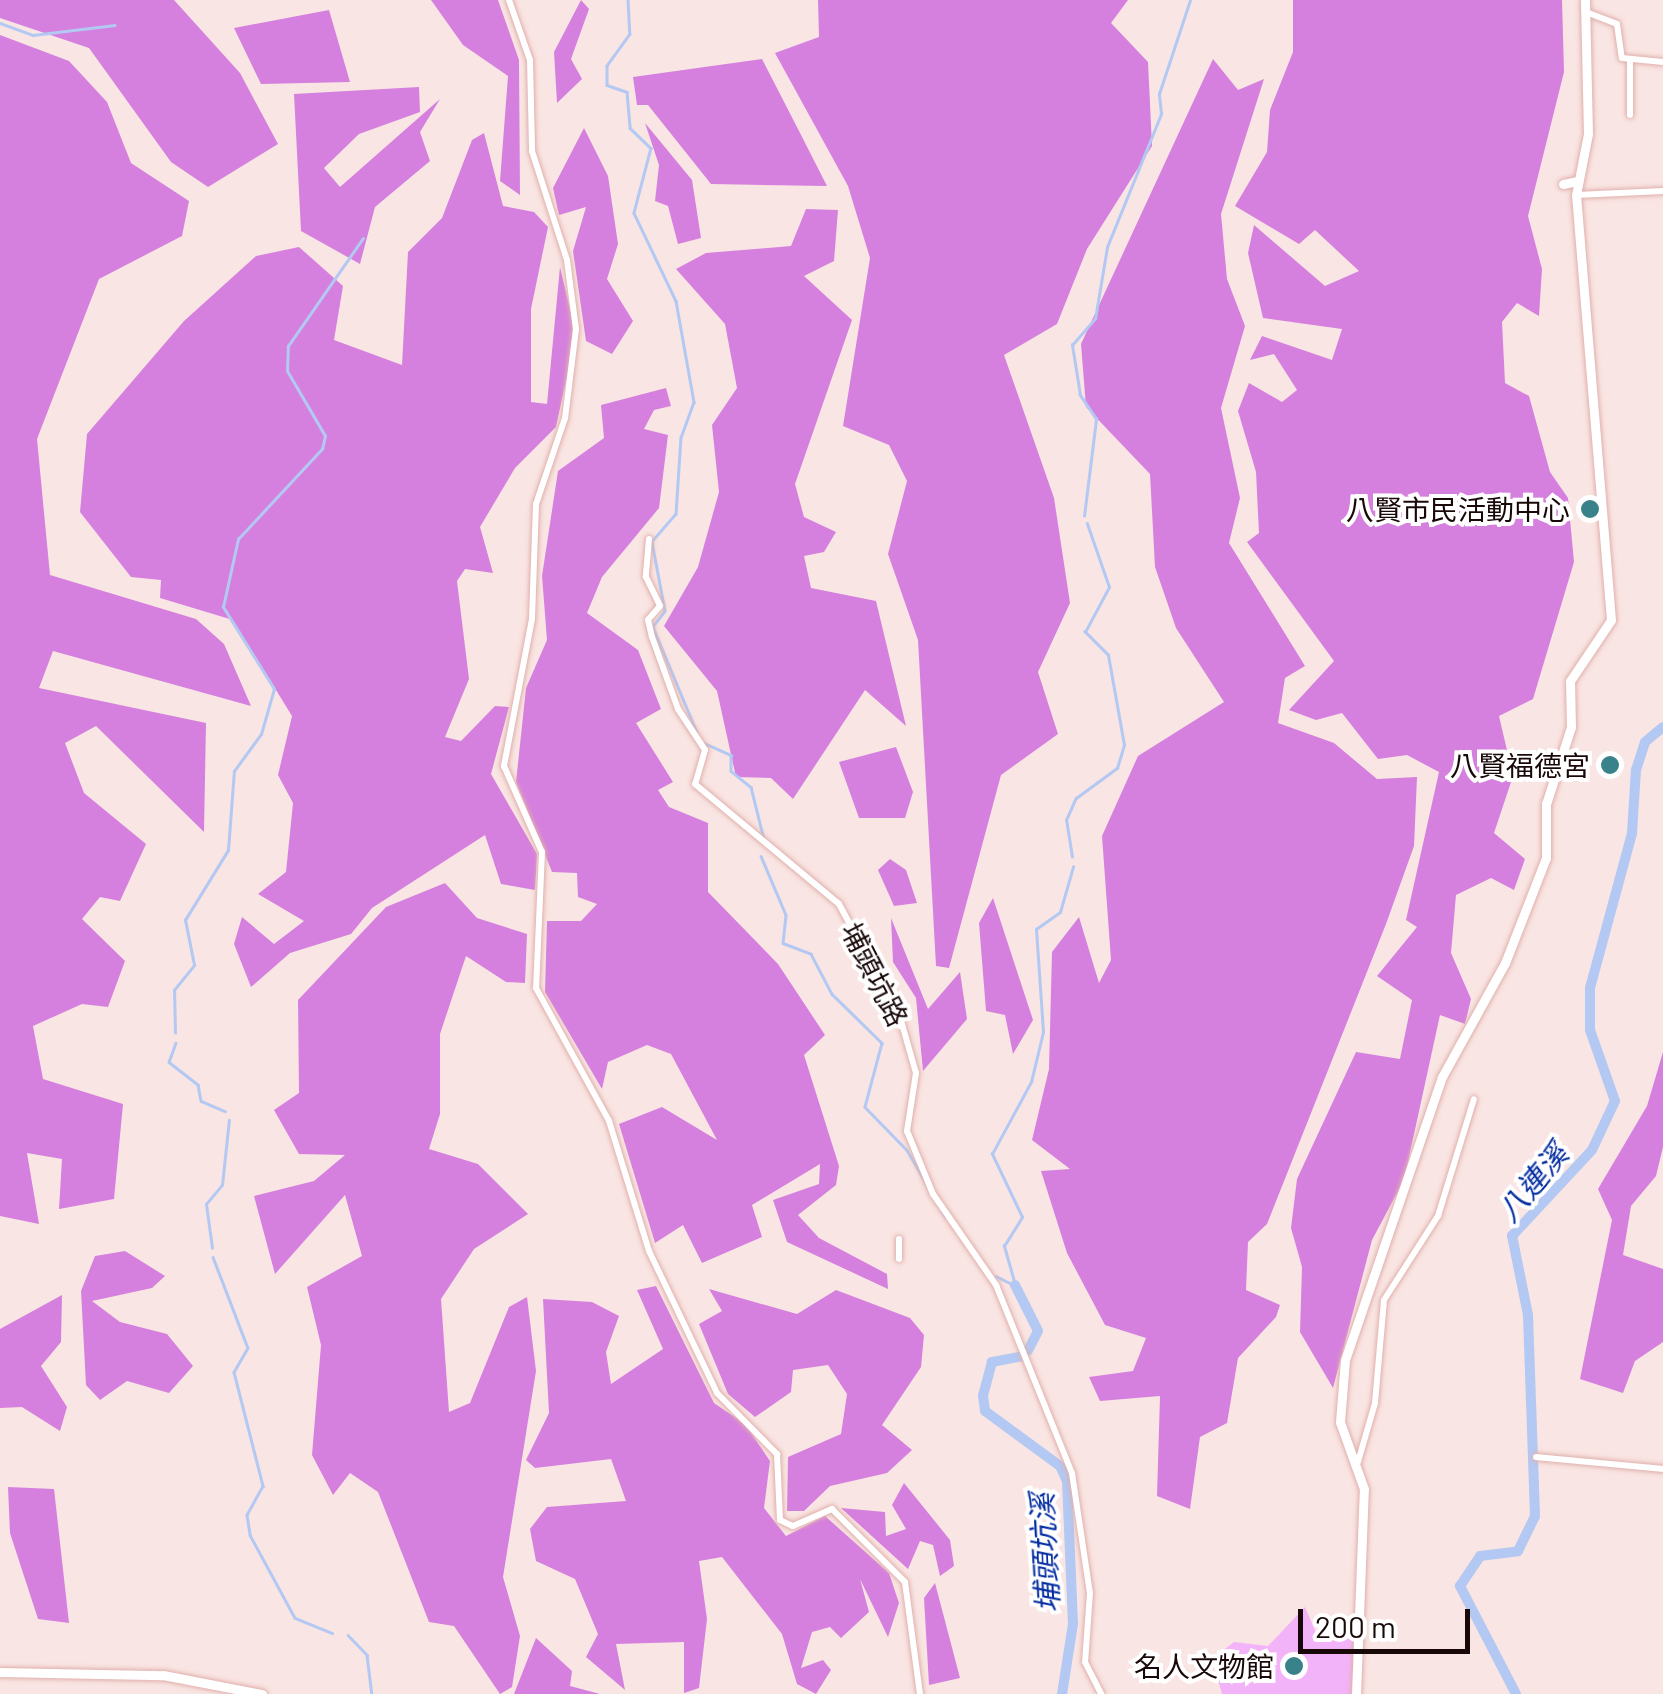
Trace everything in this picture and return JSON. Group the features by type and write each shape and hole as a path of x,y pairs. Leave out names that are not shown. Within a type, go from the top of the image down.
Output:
{"street":[{"path":"509,0 530,60 532,151 566,260 576,330 565,418 536,504 532,619 504,766 543,863 536,988 609,1121 650,1251 717,1394 777,1454 780,1520 794,1526 832,1509 904,1582 920,1694"},
{"path":"1356,1694 1364,1510 1358,1462 1338,1403 1345,1360 1442,1077 1505,963 1546,858 1546,804 1570,727 1570,680 1610,620 1576,195 1588,134 1585,0"},
{"path":"1584,12 1617,24 1618,50 1630,58 1663,62"},
{"path":"1630,58 1630,115"},
{"path":"1563,184 1577,181"},
{"path":"1576,195 1663,191"},
{"name":"埔頭坑路","path":"649,539 646,578 660,606 648,620 652,637 678,709 705,750 695,784 839,904 900,1017 916,1074 907,1130 933,1194 996,1284 1072,1473 1090,1593 1085,1662 1101,1694"},
{"path":"1358,1462 1375,1403 1384,1300 1438,1216 1474,1099"},
{"path":"899,1259 900,1239"},
{"path":"1536,1457 1663,1469"},
{"path":"0,1672 162,1676 262,1694"}],"shaded area":[{"path":"0,0 174,0 240,73 278,144 208,187 171,162 89,48 0,18"},
{"path":"431,0 498,0 519,60 520,195 500,181 508,76 463,45"},
{"path":"581,0 589,9 571,59 582,79 557,103 554,52"},
{"path":"818,0 1128,0 1111,23 1148,62 1152,146 1087,249 1057,324 1004,355 1054,498 1070,603 1038,672 1058,734 1001,775 949,968 936,966 918,640 888,554 907,481 889,445 843,426 870,258 848,186 775,53 819,37"},
{"path":"1293,0 1562,0 1564,72 1528,216 1542,269 1539,316 1517,303 1502,322 1505,383 1529,396 1550,472 1568,498 1574,562 1533,699 1499,716 1513,776 1494,833 1525,859 1514,890 1491,878 1456,895 1451,953 1471,999 1465,1024 1440,1015 1404,1180 1372,1240 1333,1388 1300,1332 1302,1267 1291,1228 1297,1179 1356,1052 1400,1059 1412,1000 1377,976 1417,927 1406,920 1439,772 1407,755 1378,759 1342,713 1316,720 1289,710 1334,661 1247,542 1259,533 1256,472 1238,411 1249,383 1282,402 1297,390 1274,354 1250,360 1262,336 1332,360 1342,329 1263,318 1248,253 1254,225 1325,286 1359,271 1315,230 1299,244 1235,206 1267,152 1270,110 1293,52"},
{"path":"329,10 350,82 261,84 234,28"},
{"path":"0,35 69,61 107,102 131,163 189,201 182,236 99,279 37,439 50,575 196,619 224,644 251,706 53,651 39,688 206,723 204,832 96,726 65,743 84,793 146,844 120,901 100,897 82,919 125,961 108,1007 82,1004 33,1026 43,1079 123,1104 114,1199 59,1209 62,1159 27,1153 39,1224 0,1216"},
{"path":"762,59 827,186 711,184 648,105 637,105 633,77"},
{"path":"1213,59 1238,90 1264,79 1221,214 1227,279 1245,326 1221,408 1240,498 1229,543 1305,666 1285,678 1278,723 1334,743 1377,779 1417,777 1414,846 1386,924 1267,1224 1248,1242 1246,1290 1280,1305 1276,1317 1238,1358 1227,1423 1200,1437 1190,1509 1157,1496 1160,1396 1100,1401 1089,1377 1133,1371 1146,1338 1105,1325 1067,1253 1041,1171 1070,1169 1032,1140 1049,1069 1052,952 1079,917 1099,983 1111,960 1102,836 1138,756 1224,702 1176,628 1155,567 1150,474 1086,407 1081,344"},
{"path":"419,87 420,112 359,134 324,168 340,187 440,99 420,132 430,161 375,207 360,264 301,231 294,94"},
{"path":"645,123 692,180 701,238 678,244 668,206 655,201 659,165"},
{"path":"584,128 608,176 618,244 607,279 633,321 612,354 586,341 573,251 586,207 559,215 553,188"},
{"path":"484,133 503,206 534,212 548,227 531,309 531,402 547,404 560,267 576,334 556,427 515,468 480,527 493,573 465,569 457,581 469,679 445,737 461,741 495,706 509,707 491,774 537,854 535,890 501,884 485,835 372,908 351,934 290,953 251,987 234,944 242,917 274,944 304,921 258,894 286,872 293,803 278,775 292,716 233,620 160,598 161,580 131,577 80,512 87,434 184,321 256,256 299,247 343,286 334,340 402,365 408,252 442,218 472,140"},
{"path":"806,209 838,210 834,261 804,276 852,320 795,484 804,517 836,532 824,552 804,556 811,588 876,601 906,726 865,690 793,799 771,778 736,777 717,691 664,626 698,567 719,492 712,425 737,388 725,324 676,269 706,253 791,246"},
{"path":"666,388 671,406 654,410 644,429 668,435 659,508 602,577 587,613 638,650 661,709 636,723 673,782 658,790 669,807 708,823 708,892 778,964 825,1035 804,1055 839,1166 836,1185 798,1215 819,1238 887,1274 888,1289 787,1242 773,1200 819,1184 820,1164 752,1205 762,1237 702,1263 683,1225 655,1243 619,1124 662,1107 717,1140 671,1054 647,1045 608,1062 602,1089 545,992 547,921 581,921 597,904 578,897 577,873 552,872 516,782 526,688 547,640 542,576 558,471 604,438 601,405"},
{"path":"896,747 913,792 905,818 859,818 839,762"},
{"path":"890,859 906,870 917,903 894,906 878,870"},
{"path":"445,883 477,918 527,934 525,983 506,982 466,956 440,1034 440,1114 429,1149 478,1164 528,1214 474,1249 441,1299 449,1412 470,1403 509,1307 527,1297 536,1371 503,1577 520,1636 512,1687 500,1694 454,1626 429,1622 378,1492 350,1473 333,1495 312,1455 321,1345 307,1287 362,1256 345,1195 275,1274 254,1196 314,1181 345,1155 299,1154 274,1110 299,1093 298,1000 386,907"},
{"path":"993,898 1033,1020 1013,1054 1005,1015 986,1011 979,923"},
{"path":"891,918 928,1009 960,972 967,1019 923,1071 916,998 893,962"},
{"path":"1663,1052 1663,1147 1656,1176 1631,1206 1623,1255 1663,1269 1663,1342 1635,1361 1623,1393 1580,1379 1612,1220 1598,1189 1647,1106"},
{"path":"125,1251 165,1276 152,1288 92,1301 120,1322 167,1334 193,1366 169,1393 127,1381 100,1400 86,1385 81,1291 95,1256"},
{"path":"656,1286 714,1403 745,1424 770,1461 764,1508 786,1536 825,1516 889,1573 899,1603 888,1637 860,1579 869,1612 841,1638 830,1627 812,1632 801,1668 823,1660 831,1670 816,1694 797,1684 782,1634 722,1557 699,1561 707,1619 699,1688 684,1693 684,1642 616,1644 625,1690 586,1657 598,1634 575,1579 536,1561 530,1529 547,1507 626,1501 611,1459 535,1468 526,1460 549,1413 543,1299 592,1302 619,1316 606,1352 611,1384 663,1349 637,1290"},
{"path":"709,1289 797,1314 836,1290 910,1318 924,1335 921,1367 882,1425 912,1450 887,1473 830,1486 804,1511 787,1511 788,1457 841,1434 847,1394 828,1365 793,1370 791,1392 755,1417 728,1394 699,1324 722,1311"},
{"path":"62,1295 61,1342 41,1366 67,1407 60,1431 22,1407 0,1408 0,1329"},
{"path":"904,1483 950,1540 954,1566 940,1576 933,1545 920,1541 908,1569 841,1508 885,1512 886,1536 906,1529 892,1505"},
{"path":"8,1487 54,1489 69,1623 38,1619 10,1533"},
{"path":"935,1583 960,1678 929,1685 924,1598"},
{"path":"1305,1607 1317,1635 1355,1635 1352,1694 1222,1694 1212,1659 1234,1642 1268,1646"},
{"path":"536,1638 572,1671 570,1686 600,1694 514,1694"}],"waterway":[{"name":"埔頭坑溪","path":"628,0 630,34 607,66 607,85 627,92 630,128 651,148 634,213 676,301 694,402 681,437 676,514 652,542 665,611 653,627 697,732"},
{"path":"1084,516 1096,419 1080,395 1072,345 1095,319 1107,247 1161,114 1159,94 1190,0"},
{"path":"0,23 33,35 114,25"},
{"path":"175,1033 174,990 194,965 185,920 228,850 234,771 261,734 274,689 223,607 238,539 322,449 325,436 287,371 288,346 363,238"},
{"path":"1072,857 1066,820 1076,798 1117,768 1124,745 1108,655 1085,632 1109,587 1087,524"},
{"name":"八連溪","path":"1516,1694 1460,1586 1480,1556 1518,1551 1535,1516 1528,1315 1512,1236 1592,1150 1615,1101 1590,1030 1590,988 1632,833 1636,770 1645,742 1663,727"},
{"name":"埔頭坑溪","path":"704,743 731,755 731,771 751,787 764,839"},
{"name":"埔頭坑溪","path":"761,856 786,915 783,943 811,954 832,994 882,1043 865,1107 907,1150 945,1216"},
{"path":"1015,1285 1004,1246 1022,1217 992,1154 1031,1082 1043,1032 1036,929 1060,912 1073,867"},
{"path":"176,1043 169,1062 198,1085 201,1101 225,1111"},
{"path":"212,1248 206,1204 222,1185 229,1120"},
{"path":"213,1257 248,1348 234,1372 263,1486 247,1515 250,1535 295,1618 332,1633"},
{"name":"埔頭坑溪","path":"996,1276 1014,1285"},
{"name":"埔頭坑溪","path":"1015,1285 1038,1331 1028,1351"},
{"name":"埔頭坑溪","path":"1023,1356 992,1362 983,1396 985,1411 1060,1466 1067,1481 1073,1624 1062,1694"},
{"path":"348,1635 367,1655 372,1694"}],"place":[{"name":"八賢市民活動中心","path":"1590,509"},
{"name":"八賢福德宮","path":"1610,765"},
{"name":"名人文物館","path":"1294,1666"}]}
